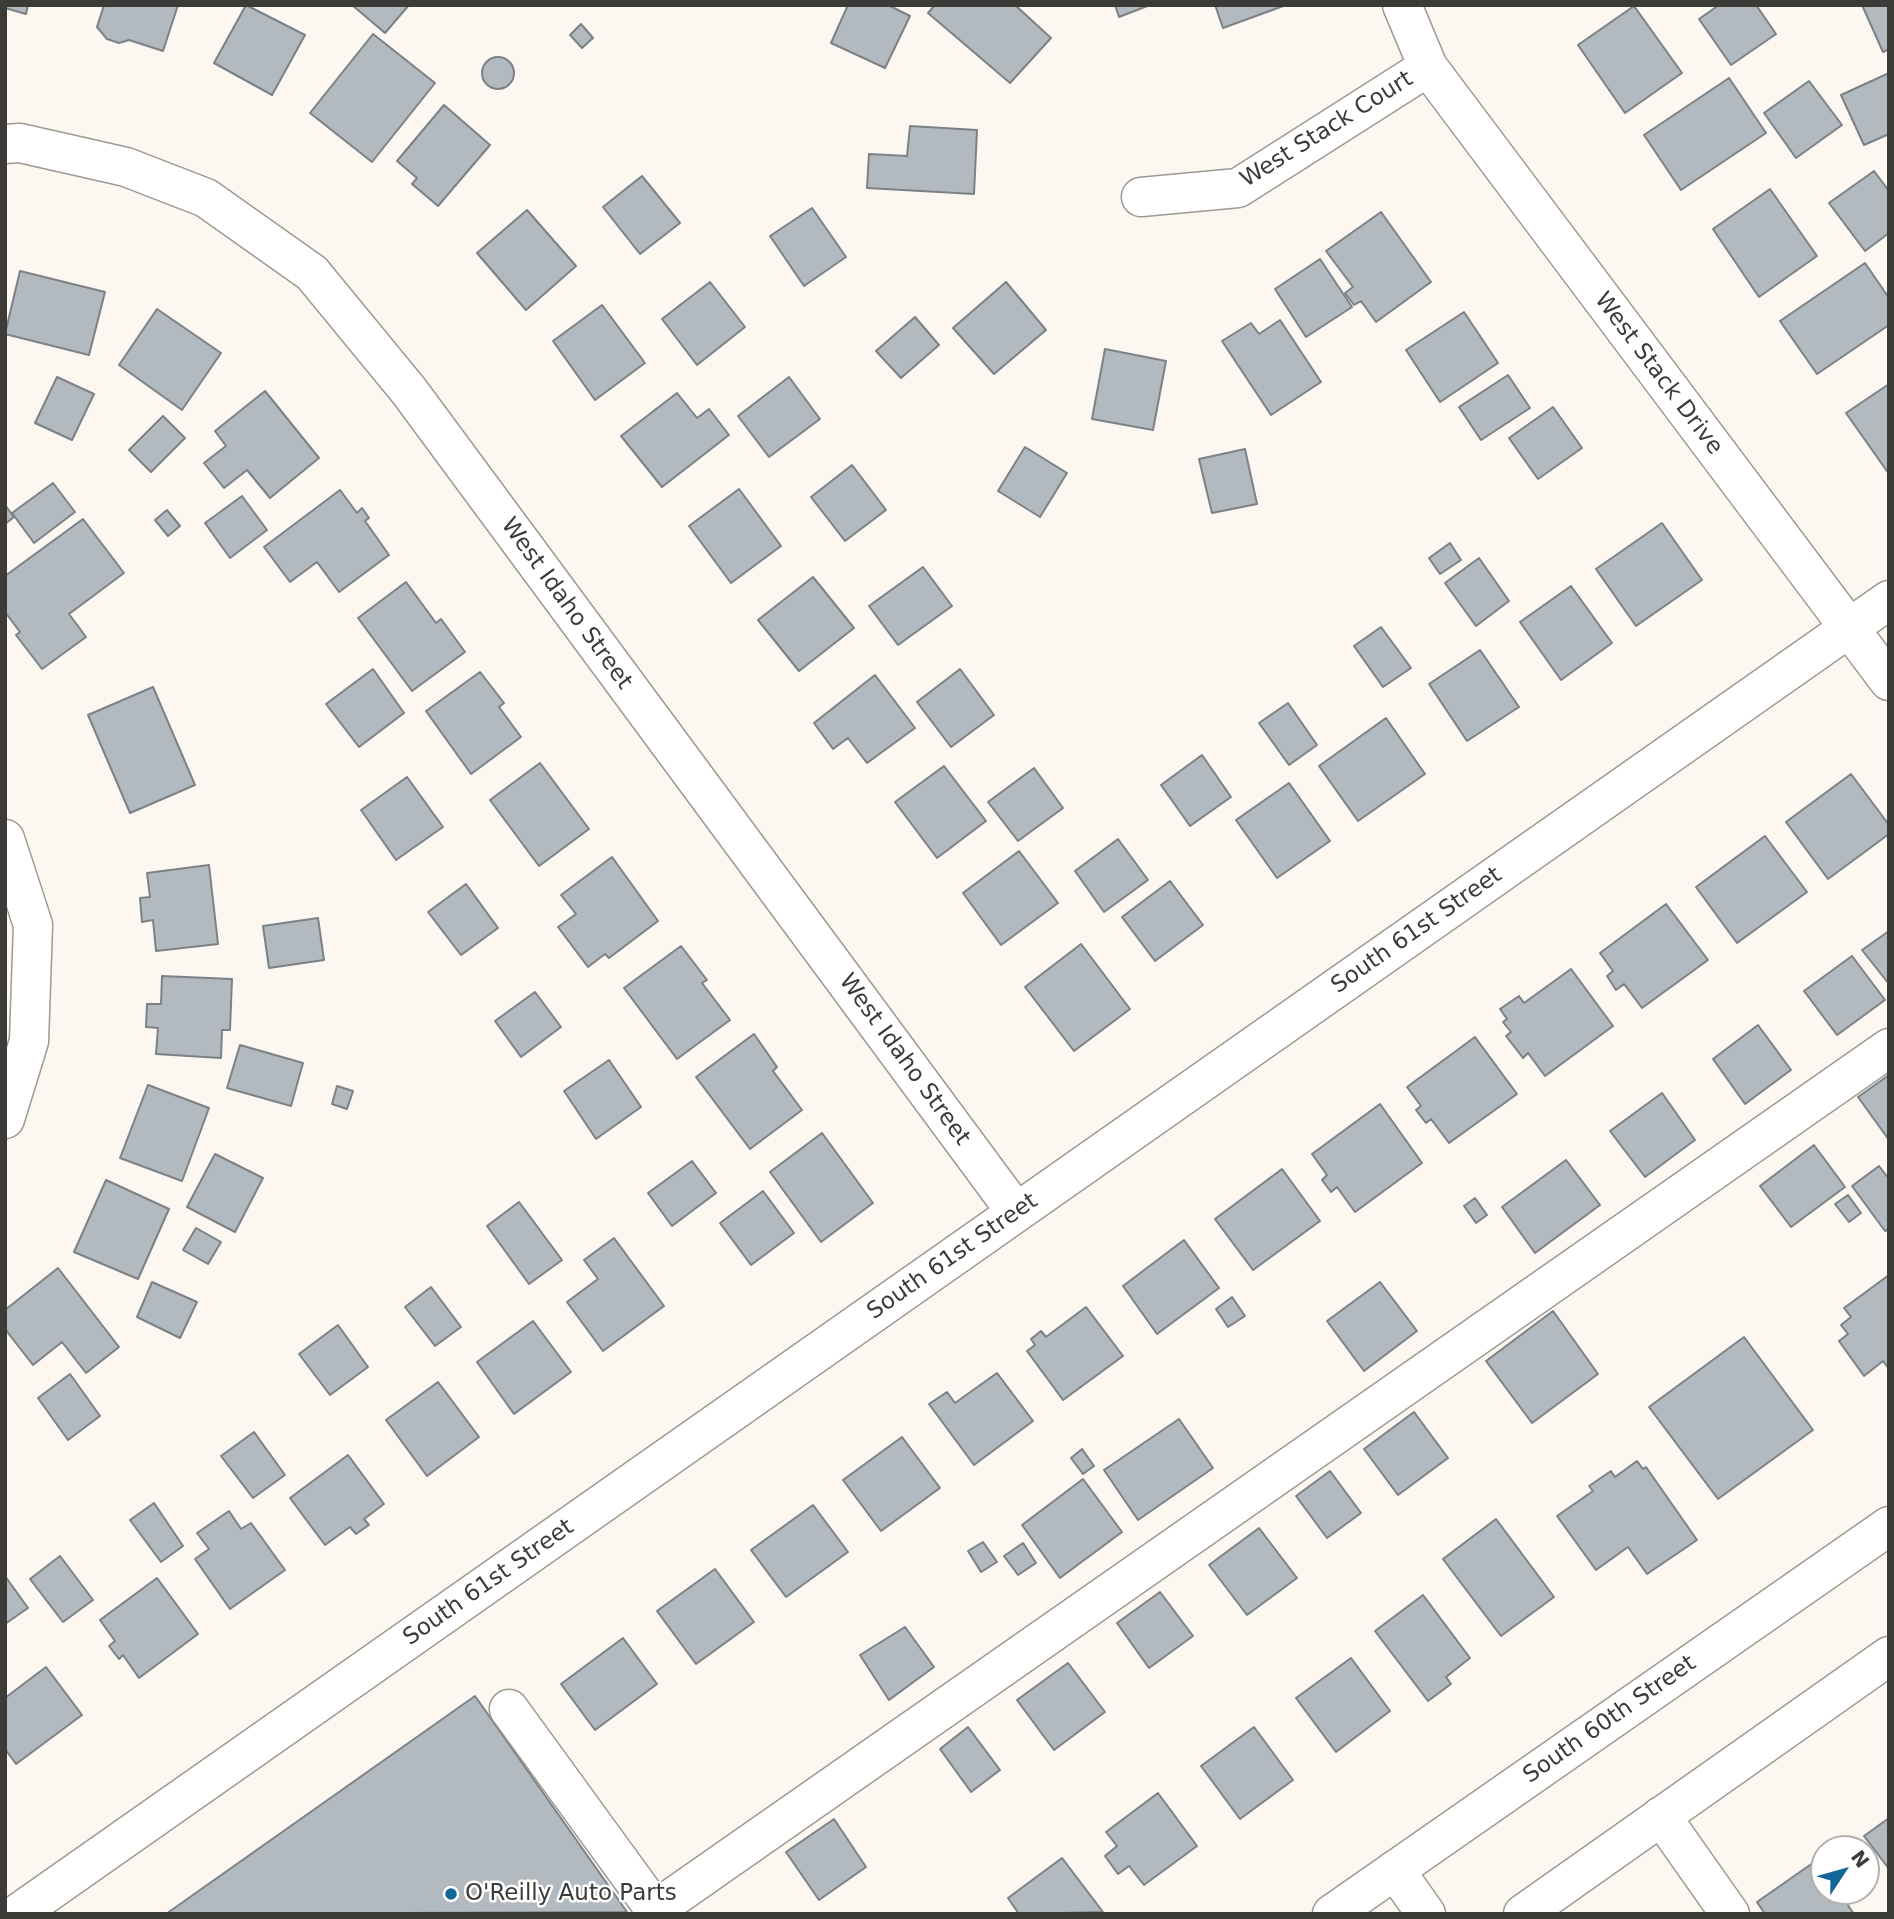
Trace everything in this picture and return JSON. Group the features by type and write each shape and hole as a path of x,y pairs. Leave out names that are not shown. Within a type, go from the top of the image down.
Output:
{"street":[{"name":"West Stack Drive","path":"1402,5 1428,67 1889,681"},
{"name":"West Stack Court","path":"1141,197 1238,188 1428,67"},
{"name":"West Idaho Street","path":"5,144 20,143 126,167 206,198 312,273 409,391 1016,1212"},
{"name":"South 61st Street","path":"17,1914 1889,600"},
{"path":"5,839 33,925 29,1041 5,1119"},
{"path":"509,1709 657,1912 1889,1048"},
{"name":"South 60th Street","path":"1332,1914 1889,1526"},
{"path":"1524,1914 1889,1656"},
{"path":"1661,1816 1730,1914"},
{"path":"1395,1870 1426,1914"}],"building":[{"path":"5,5 28,5 26,14 5,8"},
{"path":"104,5 178,5 163,51 129,40 119,43 107,39 97,27"},
{"path":"246,5 305,35 272,95 214,63"},
{"path":"352,5 409,5 385,33"},
{"path":"848,5 888,5 910,16 885,68 831,43"},
{"path":"935,5 1015,5 1051,38 1010,83 928,13"},
{"path":"1115,5 1150,5 1119,17"},
{"path":"1215,5 1286,5 1223,28"},
{"path":"1719,5 1756,5 1776,34 1731,65 1699,19"},
{"path":"1862,5 1889,5 1889,49 1883,52"},
{"path":"1634,6 1682,73 1625,113 1578,45"},
{"path":"581,24 593,38 582,48 570,35"},
{"path":"373,34 435,83 372,162 310,113"},
{"path":"498,57 509,62 514,73 509,84 498,89 487,84 482,73 487,62"},
{"path":"1889,73 1889,134 1864,145 1841,95"},
{"path":"1729,78 1766,133 1681,190 1644,135"},
{"path":"1809,81 1842,125 1796,158 1764,113"},
{"path":"444,105 490,145 438,206 412,184 417,178 397,161"},
{"path":"910,126 977,130 974,194 867,188 869,154 907,156"},
{"path":"1874,171 1889,191 1889,233 1865,251 1829,203"},
{"path":"642,176 680,223 640,254 603,207"},
{"path":"1770,189 1817,256 1759,297 1713,229"},
{"path":"812,208 846,257 804,286 770,236"},
{"path":"527,210 576,266 526,310 477,253"},
{"path":"1381,212 1431,282 1376,322 1361,301 1354,305 1345,293 1353,287 1326,251"},
{"path":"1320,259 1352,307 1306,337 1275,289"},
{"path":"1865,263 1889,298 1889,325 1817,374 1780,321"},
{"path":"20,271 105,292 89,355 5,334"},
{"path":"710,282 745,327 697,365 662,319"},
{"path":"1006,282 1046,330 994,374 953,328"},
{"path":"602,305 645,363 595,400 553,341"},
{"path":"157,309 221,353 182,410 119,365"},
{"path":"1464,312 1498,363 1440,402 1406,350"},
{"path":"915,317 939,345 901,378 876,351"},
{"path":"1280,320 1321,382 1271,415 1222,341 1251,323 1259,334"},
{"path":"1105,349 1166,361 1153,430 1092,419"},
{"path":"1508,375 1530,408 1481,440 1459,407"},
{"path":"57,377 94,394 72,440 35,423"},
{"path":"789,377 820,419 769,457 738,416"},
{"path":"1889,384 1889,474 1846,413"},
{"path":"265,391 319,458 270,498 247,470 224,488 204,463 226,446 215,431"},
{"path":"677,393 697,418 709,409 729,435 662,487 621,436"},
{"path":"1553,407 1582,448 1538,479 1509,438"},
{"path":"163,416 185,438 151,472 129,450"},
{"path":"1025,447 1067,473 1040,517 998,491"},
{"path":"1245,449 1257,504 1212,513 1199,459"},
{"path":"852,465 886,510 845,541 811,497"},
{"path":"53,483 75,512 34,543 12,513"},
{"path":"739,489 781,546 731,583 689,526"},
{"path":"340,490 357,513 362,508 369,518 365,521 389,555 339,592 317,562 290,582 264,547"},
{"path":"242,496 267,530 230,558 205,523"},
{"path":"5,505 14,517 5,524"},
{"path":"167,510 180,526 168,536 155,520"},
{"path":"83,519 124,573 69,614 86,637 42,669 16,635 20,632 5,612 5,576"},
{"path":"1662,523 1702,580 1636,626 1596,569"},
{"path":"1450,543 1461,560 1440,574 1429,558"},
{"path":"1479,558 1509,601 1476,626 1445,583"},
{"path":"923,567 952,606 898,645 869,606"},
{"path":"813,577 854,628 799,671 758,620"},
{"path":"406,582 436,623 441,619 465,652 412,691 358,618"},
{"path":"1571,586 1612,643 1561,680 1520,622"},
{"path":"1381,627 1411,668 1383,687 1354,646"},
{"path":"1480,650 1519,707 1467,741 1429,684"},
{"path":"373,669 404,713 359,747 326,704"},
{"path":"960,669 994,715 951,747 917,702"},
{"path":"480,672 504,703 499,707 521,737 471,774 426,711"},
{"path":"875,675 915,728 867,763 848,738 833,749 814,723"},
{"path":"153,687 195,785 130,813 88,715"},
{"path":"1288,703 1317,745 1289,765 1259,723"},
{"path":"1386,718 1425,774 1358,821 1319,766"},
{"path":"1202,755 1231,797 1190,826 1161,785"},
{"path":"540,763 589,829 539,866 490,800"},
{"path":"944,766 986,821 937,858 895,802"},
{"path":"1034,768 1063,808 1018,841 988,802"},
{"path":"1851,774 1889,825 1889,834 1828,879 1786,822"},
{"path":"407,777 443,827 396,860 361,810"},
{"path":"1289,783 1330,841 1277,878 1236,820"},
{"path":"1765,836 1807,892 1737,943 1696,887"},
{"path":"1118,839 1148,880 1104,912 1075,871"},
{"path":"1019,851 1058,903 1001,945 963,893"},
{"path":"612,857 658,921 609,958 605,954 588,967 558,927 576,914 561,895"},
{"path":"209,865 218,944 156,951 153,920 142,922 140,898 150,897 147,873"},
{"path":"1170,881 1203,925 1155,961 1122,917"},
{"path":"466,884 498,928 461,955 428,912"},
{"path":"1666,904 1708,960 1642,1008 1624,984 1616,990 1607,976 1613,971 1600,953"},
{"path":"318,918 324,960 269,968 263,926"},
{"path":"1889,931 1889,984 1862,950"},
{"path":"1081,944 1130,1009 1074,1051 1025,987"},
{"path":"681,946 707,980 702,983 730,1020 677,1059 624,988"},
{"path":"1852,956 1885,1000 1837,1035 1804,991"},
{"path":"1571,969 1613,1026 1545,1076 1528,1053 1523,1058 1506,1036 1511,1032 1503,1022 1507,1019 1500,1009 1519,996 1524,1003"},
{"path":"162,976 232,979 230,1030 222,1030 221,1058 156,1054 158,1028 146,1027 147,1004 161,1004"},
{"path":"535,992 561,1027 521,1057 495,1021"},
{"path":"1758,1025 1791,1070 1745,1104 1713,1059"},
{"path":"754,1034 777,1067 773,1071 802,1110 750,1149 696,1077"},
{"path":"1475,1037 1517,1094 1449,1143 1431,1119 1426,1123 1416,1110 1421,1106 1407,1087"},
{"path":"240,1045 303,1063 291,1106 227,1088"},
{"path":"609,1060 641,1107 596,1139 564,1091"},
{"path":"1889,1075 1889,1140 1858,1097"},
{"path":"148,1085 209,1108 182,1181 120,1158"},
{"path":"337,1086 353,1091 347,1109 332,1104"},
{"path":"1662,1093 1695,1140 1645,1177 1610,1131"},
{"path":"1380,1104 1422,1163 1355,1212 1337,1187 1331,1192 1322,1180 1327,1175 1312,1154"},
{"path":"822,1133 873,1203 821,1242 770,1172"},
{"path":"1814,1145 1845,1187 1791,1227 1760,1186"},
{"path":"215,1154 263,1178 235,1232 187,1207"},
{"path":"1566,1160 1600,1205 1535,1253 1502,1207"},
{"path":"692,1161 716,1193 672,1226 648,1193"},
{"path":"1879,1166 1889,1179 1889,1229 1885,1231 1852,1186"},
{"path":"1282,1169 1320,1221 1253,1270 1215,1219"},
{"path":"106,1180 169,1209 138,1279 74,1252"},
{"path":"763,1191 794,1233 751,1265 720,1223"},
{"path":"1848,1195 1861,1213 1849,1222 1835,1204"},
{"path":"1475,1198 1487,1215 1476,1223 1464,1206"},
{"path":"519,1202 562,1260 529,1284 487,1226"},
{"path":"196,1228 221,1242 208,1264 183,1250"},
{"path":"614,1238 664,1306 603,1351 567,1302 598,1279 584,1260"},
{"path":"1184,1240 1219,1288 1157,1334 1123,1286"},
{"path":"58,1268 119,1347 86,1373 62,1342 33,1365 5,1329 5,1310"},
{"path":"1889,1275 1889,1369 1883,1361 1864,1376 1839,1341 1848,1334 1841,1325 1851,1317 1844,1308"},
{"path":"152,1282 197,1302 180,1338 137,1317"},
{"path":"1380,1282 1417,1331 1364,1371 1327,1321"},
{"path":"431,1287 461,1327 435,1346 405,1307"},
{"path":"1232,1297 1245,1316 1228,1327 1216,1309"},
{"path":"1086,1307 1123,1356 1063,1400 1027,1351 1035,1345 1031,1339 1041,1331 1046,1337"},
{"path":"1553,1311 1598,1374 1532,1423 1486,1361"},
{"path":"533,1321 571,1372 514,1414 477,1362"},
{"path":"338,1325 368,1367 330,1395 299,1354"},
{"path":"1744,1337 1813,1430 1718,1499 1649,1407"},
{"path":"997,1373 1033,1421 974,1465 929,1404 947,1392 955,1403"},
{"path":"70,1374 100,1416 68,1440 38,1398"},
{"path":"438,1382 479,1437 427,1476 386,1420"},
{"path":"1414,1412 1448,1458 1398,1495 1364,1449"},
{"path":"1179,1419 1213,1468 1138,1520 1104,1470"},
{"path":"254,1432 285,1475 253,1498 221,1456"},
{"path":"902,1437 940,1488 881,1531 843,1480"},
{"path":"1082,1449 1094,1466 1083,1474 1071,1458"},
{"path":"348,1455 384,1504 364,1519 369,1525 356,1534 350,1527 325,1545 290,1498"},
{"path":"1637,1461 1643,1469 1646,1467 1697,1540 1647,1574 1628,1547 1596,1570 1557,1516 1593,1491 1589,1486 1611,1471 1615,1477"},
{"path":"1330,1471 1361,1513 1327,1538 1296,1496"},
{"path":"1083,1479 1122,1532 1060,1578 1022,1525"},
{"path":"154,1503 183,1546 161,1562 130,1520"},
{"path":"813,1505 848,1552 786,1597 751,1550"},
{"path":"229,1511 241,1529 251,1523 285,1570 230,1609 195,1559 209,1549 197,1533"},
{"path":"1496,1519 1554,1597 1501,1636 1443,1559"},
{"path":"1259,1528 1297,1578 1247,1615 1209,1565"},
{"path":"983,1542 997,1562 981,1572 968,1551"},
{"path":"1023,1543 1036,1563 1018,1575 1004,1556"},
{"path":"60,1556 93,1600 63,1622 30,1579"},
{"path":"715,1569 754,1622 696,1664 657,1611"},
{"path":"5,1576 28,1608 5,1624"},
{"path":"157,1578 198,1634 139,1678 123,1655 119,1659 109,1646 115,1641 100,1620"},
{"path":"1160,1592 1193,1636 1149,1668 1117,1623"},
{"path":"1423,1595 1470,1658 1446,1677 1451,1684 1428,1701 1375,1631"},
{"path":"905,1627 934,1667 889,1700 860,1655"},
{"path":"623,1638 657,1684 595,1730 561,1684"},
{"path":"1351,1658 1390,1711 1336,1752 1296,1698"},
{"path":"1068,1663 1105,1712 1054,1750 1017,1700"},
{"path":"46,1667 82,1715 16,1764 5,1749 5,1698"},
{"path":"475,1696 627,1912 166,1914"},
{"path":"968,1727 1000,1770 971,1792 940,1749"},
{"path":"1254,1727 1293,1780 1240,1819 1201,1766"},
{"path":"1158,1793 1197,1846 1144,1885 1129,1866 1118,1874 1105,1856 1117,1846 1106,1832"},
{"path":"1889,1818 1889,1869 1880,1857 1880,1835 1865,1835"},
{"path":"834,1819 866,1867 819,1900 786,1852"},
{"path":"1062,1858 1103,1912 1019,1914 1008,1898"},
{"path":"1810,1865 1810,1905 1848,1905 1854,1914 1765,1914 1757,1902"}],"place":[{"name":"O'Reilly Auto Parts","path":"451,1894"}]}
